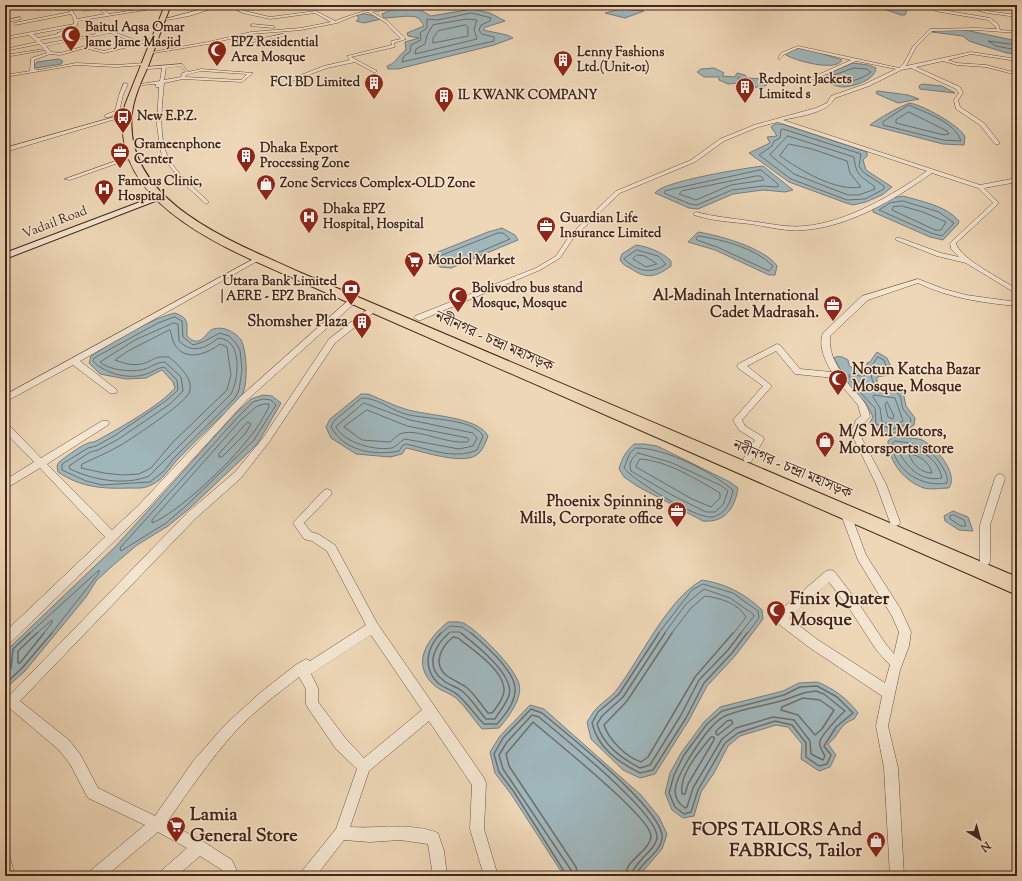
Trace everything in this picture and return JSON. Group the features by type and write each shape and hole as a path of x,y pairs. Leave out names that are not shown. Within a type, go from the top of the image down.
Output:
{"highway":[{"name":"নবীনগর - চন্দ্রা মহাসড়ক","path":"169,9 147,66 134,120 134,131 140,156 154,178 172,199 189,213 208,225 288,265 574,384 1017,574"},
{"name":"নবীনগর - চন্দ্রা মহাসড়ক","path":"147,66 137,82 127,117 127,133 132,157 144,180 159,198 180,216 197,227 259,258 354,300 1017,586"}],"street":[{"path":"5,8 21,5"},
{"path":"30,5 38,9 55,5"},
{"path":"71,12 70,10 76,7 72,5"},
{"path":"206,5 212,8"},
{"path":"5,38 28,34 86,18 107,14 169,9 212,8 221,5"},
{"path":"228,5 244,12 270,18 316,12 334,22"},
{"path":"270,6 279,5"},
{"path":"366,5 374,10"},
{"path":"244,37 248,42 334,22 369,11 411,5"},
{"path":"936,5 934,8 936,10 990,19 997,25 999,31"},
{"path":"963,5 987,12 1017,16"},
{"path":"15,24 99,7 107,14"},
{"path":"38,9 39,15"},
{"path":"103,10 109,9"},
{"path":"84,10 94,17"},
{"path":"369,11 387,22 404,39 392,42 394,46 348,57 375,72"},
{"path":"5,56 16,55 61,35 59,33 80,29 71,12"},
{"path":"5,22 39,15"},
{"path":"15,24 39,15"},
{"path":"86,18 98,34"},
{"path":"15,24 50,53"},
{"path":"252,25 298,31"},
{"path":"900,69 906,64 914,47 931,30 976,29 1017,32"},
{"path":"5,50 112,32 139,42 154,45 208,43 251,33 298,31"},
{"path":"36,71 32,69 32,59 50,53 60,54 85,47 104,52 139,42"},
{"path":"779,58 782,54 798,47 900,69"},
{"path":"12,48 16,55"},
{"path":"418,318 538,269 558,257 572,236 618,192 693,161 722,140 756,126 780,121 818,109 829,104 833,97 874,82 900,69 911,66 940,59 977,53 1017,60"},
{"path":"940,59 957,64 986,66 1017,74"},
{"path":"290,80 326,67 353,60"},
{"path":"813,79 830,70 842,67 854,60"},
{"path":"5,76 76,64 164,67 182,65 184,74"},
{"path":"911,66 958,88 961,93 956,100 958,108 982,124 997,143"},
{"path":"164,67 161,81 160,126 162,149 172,166 206,202"},
{"path":"142,84 161,81 184,74 201,70 251,73 242,82 184,74"},
{"path":"78,129 75,124 117,112 121,95 126,84"},
{"path":"5,150 78,129 127,117"},
{"path":"5,154 127,117"},
{"path":"780,121 980,186 1017,180"},
{"path":"68,179 132,157"},
{"path":"696,214 714,220 804,228 829,223 869,207 906,188 931,171"},
{"path":"980,186 996,203 953,243 954,249 968,261 1017,292"},
{"name":"Vadail Road","path":"5,256 159,198"},
{"path":"898,239 939,255 968,261"},
{"path":"5,399 259,258"},
{"path":"895,522 880,484 855,434 859,422 866,417 865,409 844,385 839,376 824,343 826,335 865,298 918,281 950,295 985,301 1017,304"},
{"path":"5,640 141,509 244,398 354,300"},
{"path":"229,875 228,865 199,847 157,824 93,793 74,759 64,745 11,702 191,516 238,475 266,440 332,341 375,308"},
{"path":"748,459 760,438 742,428 737,420 768,386 741,366 777,347 798,372 839,376"},
{"path":"74,361 113,391"},
{"path":"5,485 106,424"},
{"path":"5,426 112,537"},
{"path":"986,561 985,525 1000,478"},
{"path":"327,493 298,522 308,536 314,536 331,548 373,626 479,783 477,829 488,875"},
{"path":"845,512 862,557 896,612 905,632 903,646 889,693 882,726 891,768 897,876"},
{"path":"889,693 814,644 780,618 830,575 850,601 872,636 888,657 897,664"},
{"path":"95,876 157,824 199,765 230,728 301,668 306,665 308,670 373,626"},
{"path":"301,668 312,688 312,704 341,744 364,767"},
{"path":"307,876 341,833 364,767 430,712"},
{"path":"341,833 370,835 400,833 433,838 437,850 440,876"},
{"path":"166,876 199,847"},
{"path":"5,864 8,876"}],"water":[{"path":"873,5 903,5 907,10 905,15 901,15"},
{"path":"415,7 431,16 472,9 490,13 505,21 486,27 483,30 507,35 513,38 494,45 398,69 388,69 387,66 393,63 406,50 405,42 419,38 408,36 407,33 424,26 420,19 415,17 407,16 384,18 382,14 393,9"},
{"path":"621,9 644,11 625,18 605,13"},
{"path":"364,14 376,16 381,19 364,23 356,21 359,19 357,15"},
{"path":"938,30 965,30 1017,41 1017,54 1007,53 969,41 963,36 932,32"},
{"path":"798,48 811,50 842,60 832,65 824,65 798,60 786,55 786,53"},
{"path":"59,59 63,61 61,64 36,68 34,66 37,62"},
{"path":"853,63 868,65 876,68 875,72 864,82 844,87 833,85 823,80 829,73"},
{"path":"714,68 724,73 722,76 735,77 737,73 745,75 747,78 762,79 768,84 762,87 751,87 742,83 743,79 739,78 739,76 737,78 740,80 739,83 728,84 719,80 719,77 704,77 697,72 701,69"},
{"path":"922,84 942,86 955,93 920,89 919,86"},
{"path":"876,92 908,95 919,99 898,103 877,94"},
{"path":"910,103 931,111 949,121 962,132 965,137 964,145 943,144 870,125 890,112"},
{"path":"775,124 782,124 867,152 867,156 863,160 866,170 892,187 882,195 866,202 853,205 789,182 749,153 770,143 767,137 777,136 771,127"},
{"path":"763,166 793,190 785,192 763,190 733,194 698,209 689,208 655,193 661,188 688,180 723,172"},
{"path":"903,196 925,202 948,211 959,221 958,224 943,240 930,237 873,212 873,209 892,198"},
{"path":"502,228 515,235 518,240 451,268 440,267 431,260 432,257 438,252"},
{"path":"698,232 729,239 752,248 771,259 777,266 775,275 769,275 715,250 688,242"},
{"path":"636,245 646,247 664,255 671,261 671,266 660,273 650,276 636,272 626,266 620,260 622,254"},
{"path":"175,313 185,319 187,324 187,336 192,340 199,341 211,330 219,328 232,332 241,340 246,359 246,382 243,393 162,477 155,483 146,487 118,488 92,486 75,481 58,472 57,466 59,462 71,453 86,444 94,442 137,417 159,402 175,388 173,382 162,370 146,378 126,379 100,374 89,363 91,356 121,338 154,320"},
{"path":"877,352 887,358 894,374 877,377 877,384 881,388 899,389 903,392 906,406 915,418 914,425 897,433 880,431 869,424 873,417 866,403 850,387 834,358 844,358 848,360 849,365 854,370 865,372 867,371 867,363 870,362"},
{"path":"361,394 368,394 405,409 474,424 482,429 488,436 484,447 473,457 464,459 444,457 406,448 402,454 390,457 356,454 331,438 326,427 330,419"},
{"path":"263,395 272,396 281,403 258,443 190,508 168,526 137,545 96,581 86,597 25,671 5,689 5,674 9,648 116,546 234,415 251,399"},
{"path":"893,437 919,439 933,448 944,461 951,475 949,488 924,488 910,481 904,476 894,463 889,449 888,441"},
{"path":"634,444 657,446 730,482 738,488 737,495 728,513 717,520 703,521 637,486 624,477 619,469 621,461"},
{"path":"953,511 968,517 973,531 959,530 945,521 944,516"},
{"path":"702,580 719,584 741,594 762,610 763,619 735,656 707,686 689,720 655,774 640,778 623,770 591,739 587,722 598,706 618,688 666,615 677,601 689,589"},
{"path":"448,622 461,622 477,633 504,660 516,677 520,690 517,701 514,708 499,728 482,729 456,698 437,688 428,678 424,669 424,652 434,636"},
{"path":"817,682 840,694 858,713 854,719 842,727 828,744 836,755 830,767 819,771 801,759 802,744 788,727 776,725 740,736 728,746 714,773 701,792 694,816 683,818 672,810 665,793 670,773 681,753 704,722 720,707 783,691 799,683"},
{"path":"530,705 544,709 641,795 659,817 667,834 662,849 639,876 564,876 511,794 495,773 490,752 500,736"}],"waterway":[{"path":"675,5 690,7 701,5"}],"place":[{"name":"Baitul Aqsa Omar Jame Jame Masjid","path":"71,52"},
{"name":"EPZ Residential Area Mosque","path":"217,67"},
{"name":"Lenny Fashions Ltd.(Unit-01)","path":"563,77"},
{"name":"FCI BD Limited","path":"374,100"},
{"name":"Redpoint Jackets Limited s","path":"745,104"},
{"name":"IL KWANK COMPANY","path":"444,113"},
{"name":"New E.P.Z.","path":"123,134"},
{"name":"Grameenphone Center","path":"120,169"},
{"name":"Dhaka Export Processing Zone","path":"246,173"},
{"name":"Zone Services Complex-OLD Zone","path":"266,201"},
{"name":"Famous Clinic, Hospital","path":"104,206"},
{"name":"Dhaka EPZ Hospital, Hospital","path":"309,234"},
{"name":"Guardian Life Insurance Limited","path":"546,243"},
{"name":"Mondol Market","path":"414,278"},
{"name":"Uttara Bank Limited | AERE - EPZ Branch","path":"351,306"},
{"name":"Bolivodro bus stand Mosque, Mosque","path":"458,313"},
{"name":"Al-Madinah International Cadet Madrasah.","path":"833,322"},
{"name":"Shomsher Plaza","path":"362,339"},
{"name":"Notun Katcha Bazar Mosque, Mosque","path":"838,396"},
{"name":"M/S M.I Motors, Motorsports store","path":"825,458"},
{"name":"Phoenix Spinning Mills, Corporate office","path":"677,528"},
{"name":"Finix Quater Mosque","path":"776,627"},
{"name":"Lamia General Store","path":"176,843"},
{"name":"FOPS TAILORS And FABRICS, Tailor","path":"876,858"}]}
